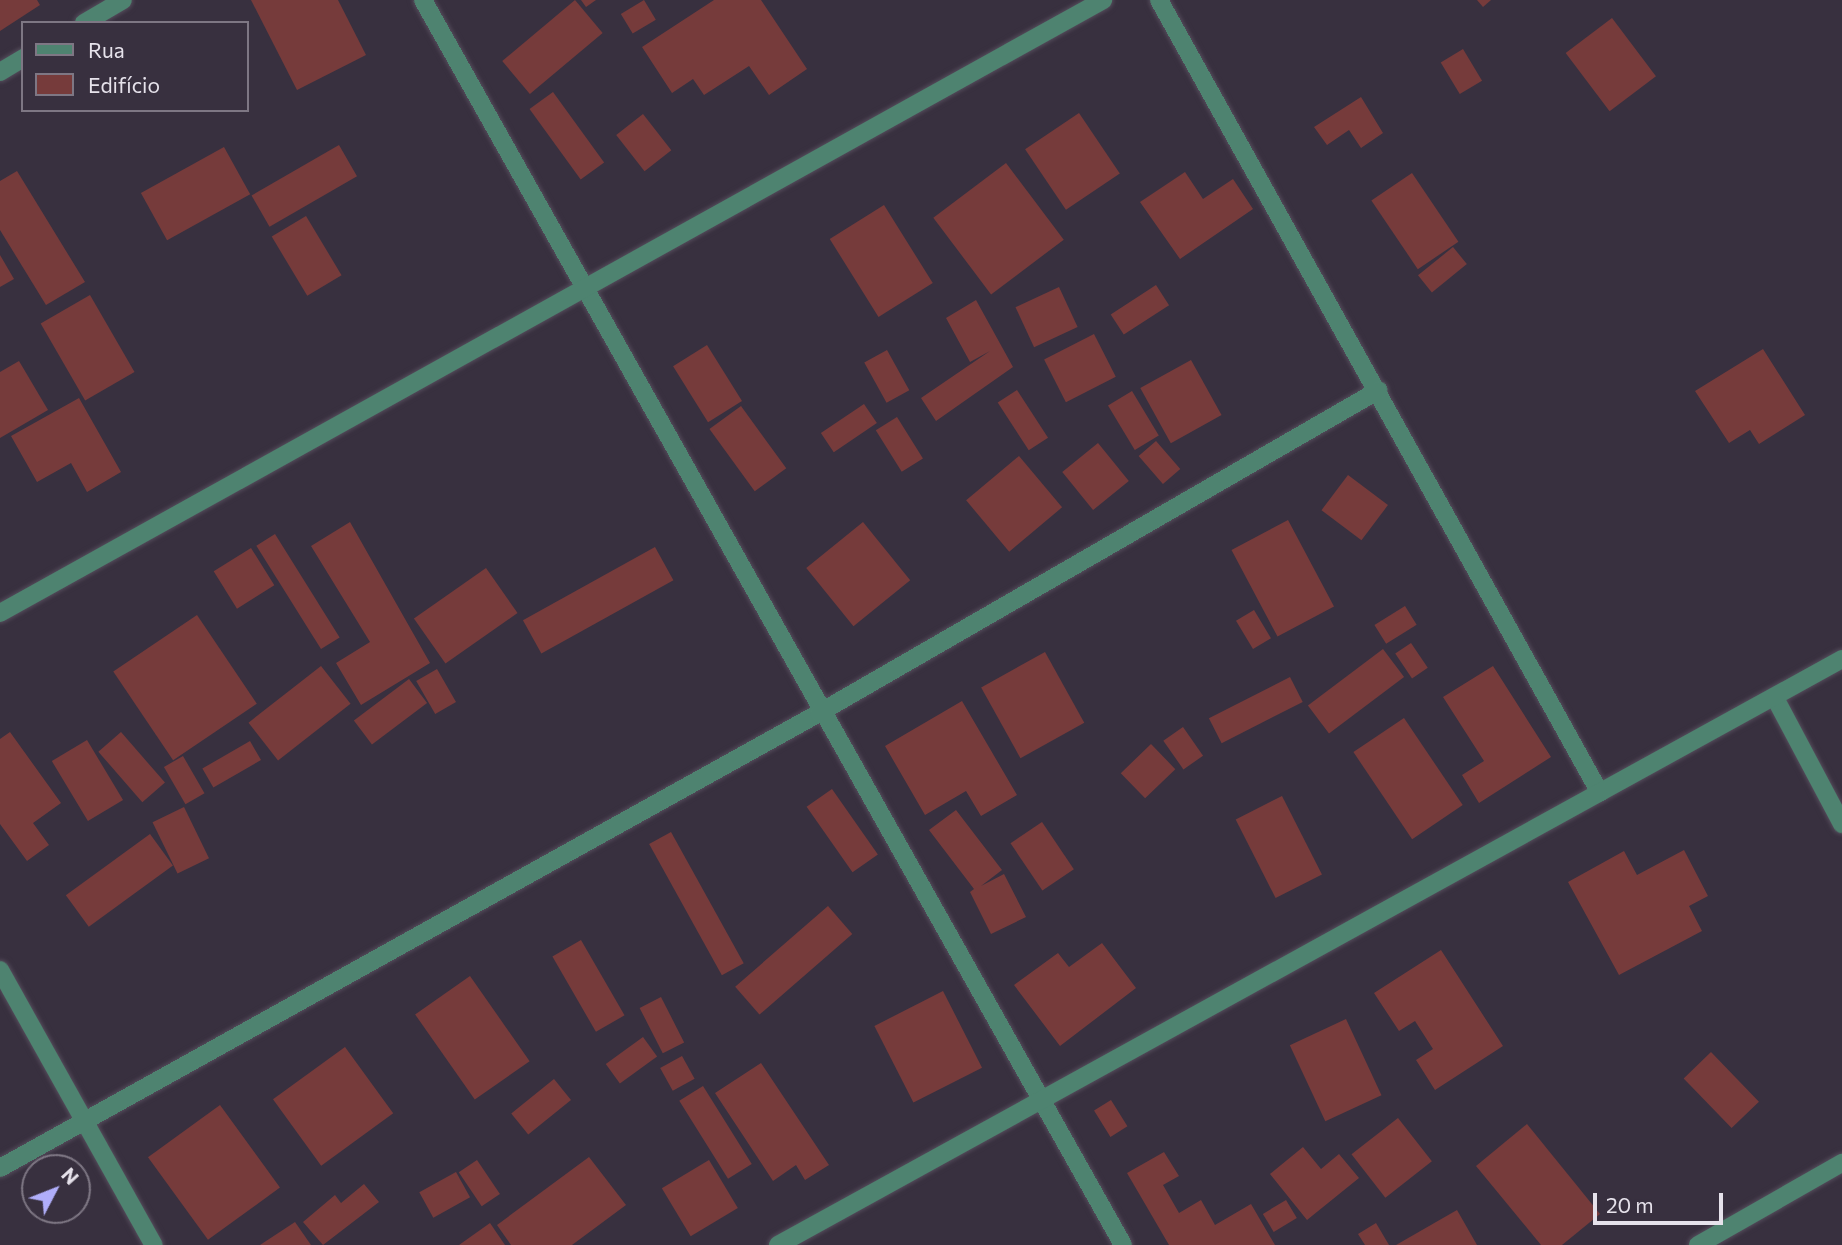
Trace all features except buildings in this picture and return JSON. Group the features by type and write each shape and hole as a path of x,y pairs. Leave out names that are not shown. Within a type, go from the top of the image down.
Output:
{"street":[{"path":"87,21 123,0"},
{"path":"423,0 585,286 819,713 1123,1245"},
{"path":"0,613 1103,0"},
{"path":"1159,0 1379,390 1600,793"},
{"path":"0,72 21,59"},
{"path":"0,1168 819,713 1379,390"},
{"path":"778,1245 1040,1098 1842,659"},
{"path":"1774,698 1842,824"},
{"path":"0,970 82,1122 154,1245"},
{"path":"1698,1245 1842,1163"}]}
